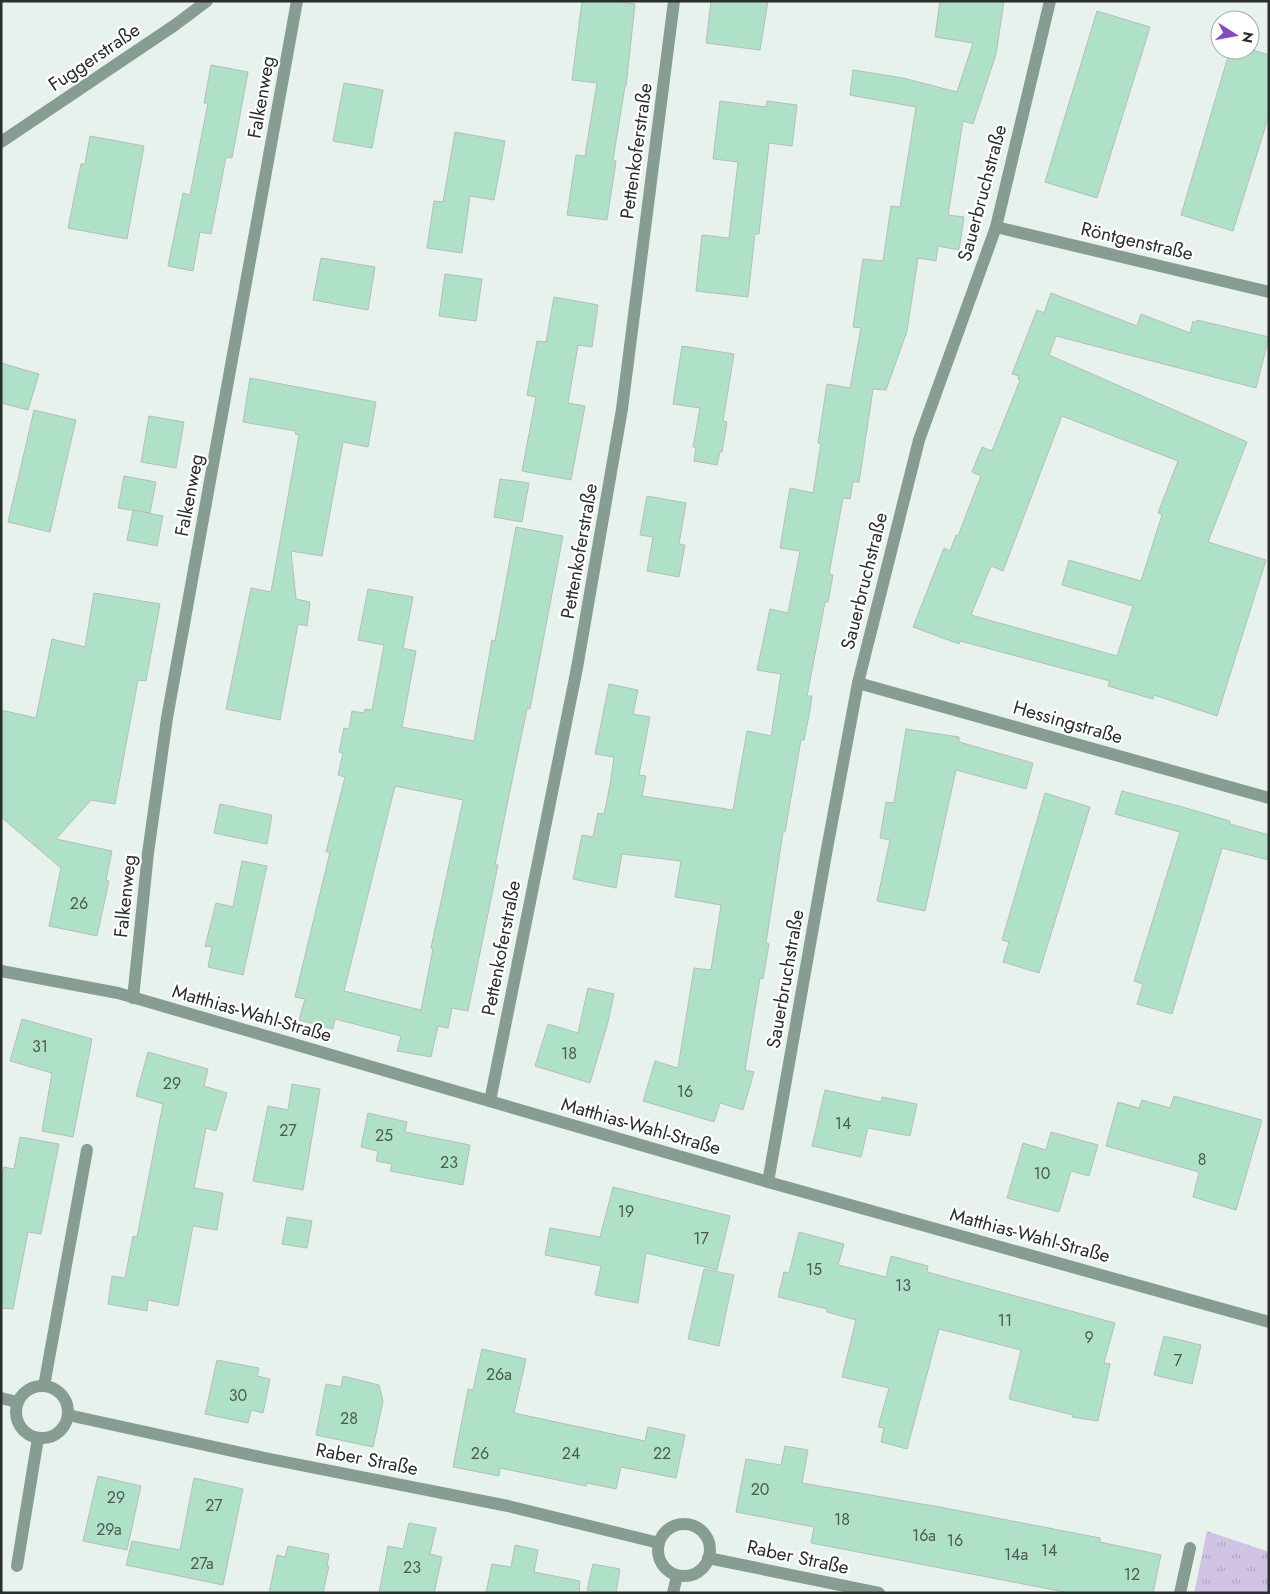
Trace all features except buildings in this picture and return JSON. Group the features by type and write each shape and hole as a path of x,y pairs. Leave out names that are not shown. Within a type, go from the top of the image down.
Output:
{"street":[{"name":"Fuggerstraße","path":"1,142 175,25 207,1"},
{"name":"Falkenweg","path":"133,998 148,853 167,718 297,1"},
{"name":"Pettenkoferstraße","path":"490,1101 577,668 622,409 674,1"},
{"name":"Sauerbruchstraße","path":"768,1182 858,683 919,440 996,227 1050,1"},
{"name":"Röntgenstraße","path":"996,227 1269,292"},
{"name":"Hessingstraße","path":"858,683 1269,798"},
{"name":"Matthias-Wahl-Straße","path":"1,971 133,998 768,1182 1269,1322"},
{"path":"44,1386 87,1150"},
{"path":"44,1386 59,1392 65,1399 68,1415 60,1431 53,1436 38,1438 27,1434 21,1428 17,1420 17,1402 28,1389 44,1386"},
{"path":"1,1398 17,1402"},
{"name":"Raber Straße","path":"68,1415 265,1458 508,1506 659,1543"},
{"path":"17,1566 38,1438"},
{"path":"677,1524 686,1524 701,1530 706,1537 709,1545 708,1558 702,1569 694,1574 677,1576 662,1566 657,1549 663,1533 677,1524"},
{"path":"1180,1593 1190,1548"},
{"name":"Raber Straße","path":"708,1558 879,1593"},
{"path":"673,1593 677,1576"}],"green space":[{"path":"1207,1531 1269,1552 1269,1593 1194,1593"}]}
